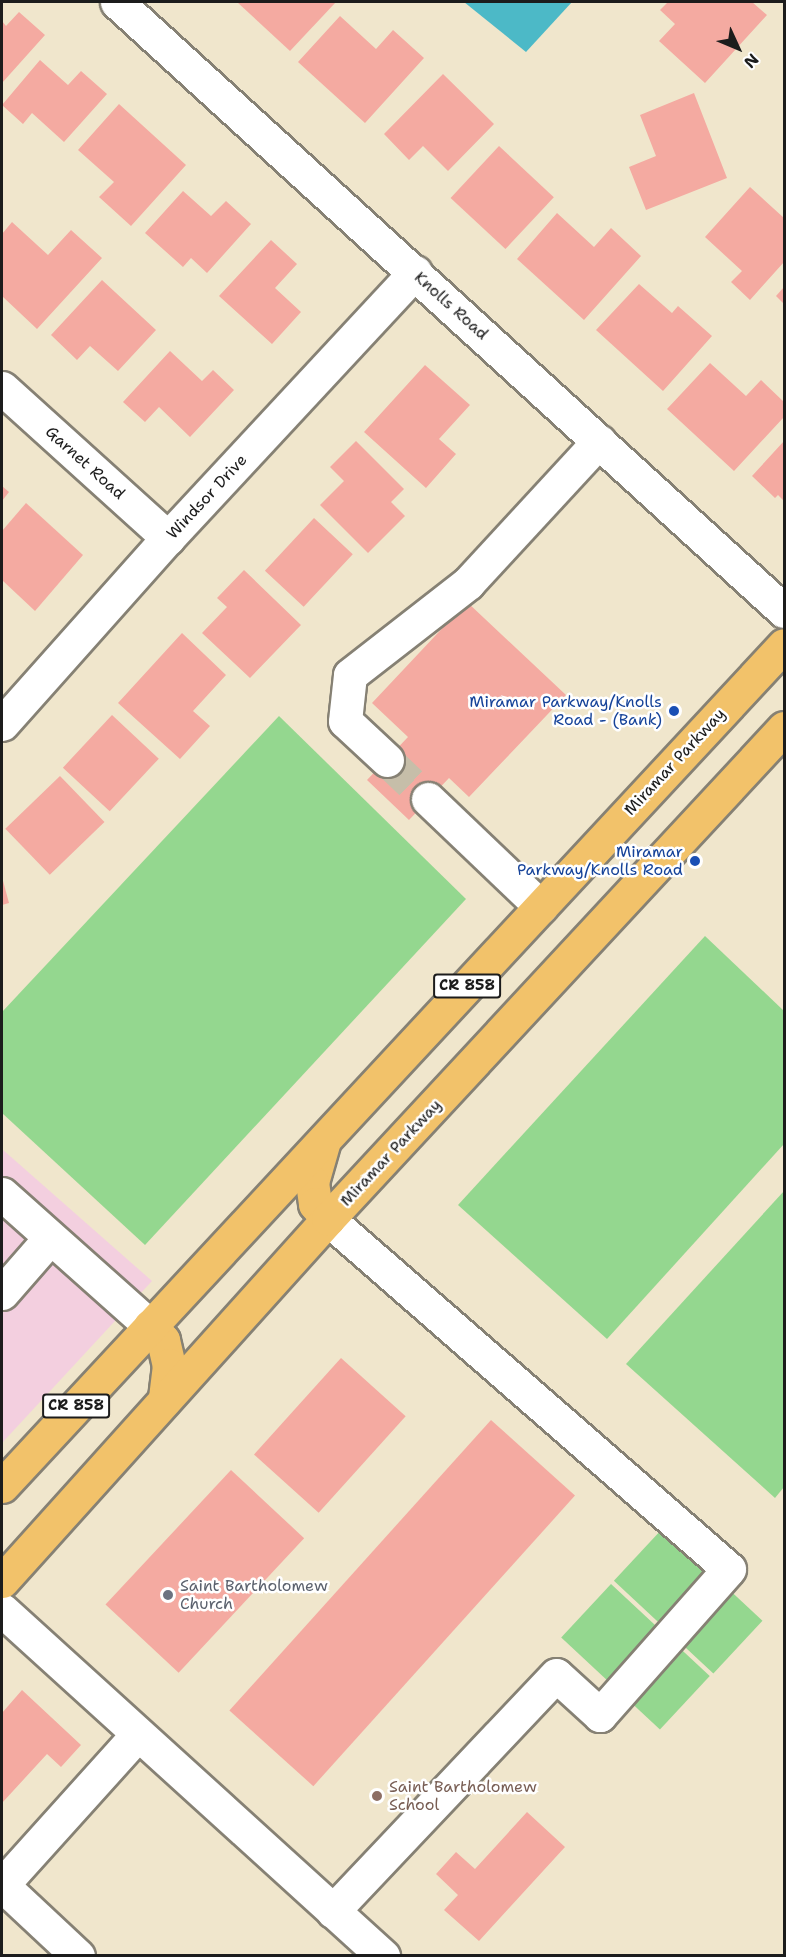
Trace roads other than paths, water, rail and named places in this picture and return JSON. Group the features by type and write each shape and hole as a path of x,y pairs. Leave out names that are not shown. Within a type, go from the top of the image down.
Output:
{"main road":[{"name":"Miramar Parkway","path":"2,1486 784,645"},
{"name":"Miramar Parkway","path":"2,1581 328,1219 784,728"},
{"path":"324,1140 312,1182 315,1203 328,1219"},
{"path":"150,1326 163,1340 169,1365 165,1400"}],"street":[{"name":"Knolls Road","path":"117,2 784,611"},
{"name":"Windsor Drive","path":"2,724 168,538 415,272"},
{"name":"Garnet Road","path":"2,388 168,538"},
{"path":"387,760 345,721 350,675 468,583 599,441"},
{"path":"428,800 541,907"},
{"path":"2,1194 150,1326"},
{"path":"328,1219 729,1569 600,1715 556,1675 333,1911"},
{"path":"2,1293 50,1238"},
{"path":"2,1610 383,1956"},
{"path":"78,1956 2,1885 138,1734"}],"water":[{"path":"464,2 572,2 526,52"}],"tunnel":[{"path":"387,760 428,799"}],"place":[{"name":"Miramar Parkway/Knolls Road - (Bank)","path":"674,711"},
{"name":"Miramar Parkway/Knolls Road","path":"695,861"},
{"name":"Saint Bartholomew Church","path":"168,1595"},
{"name":"Saint Bartholomew School","path":"377,1796"}]}
